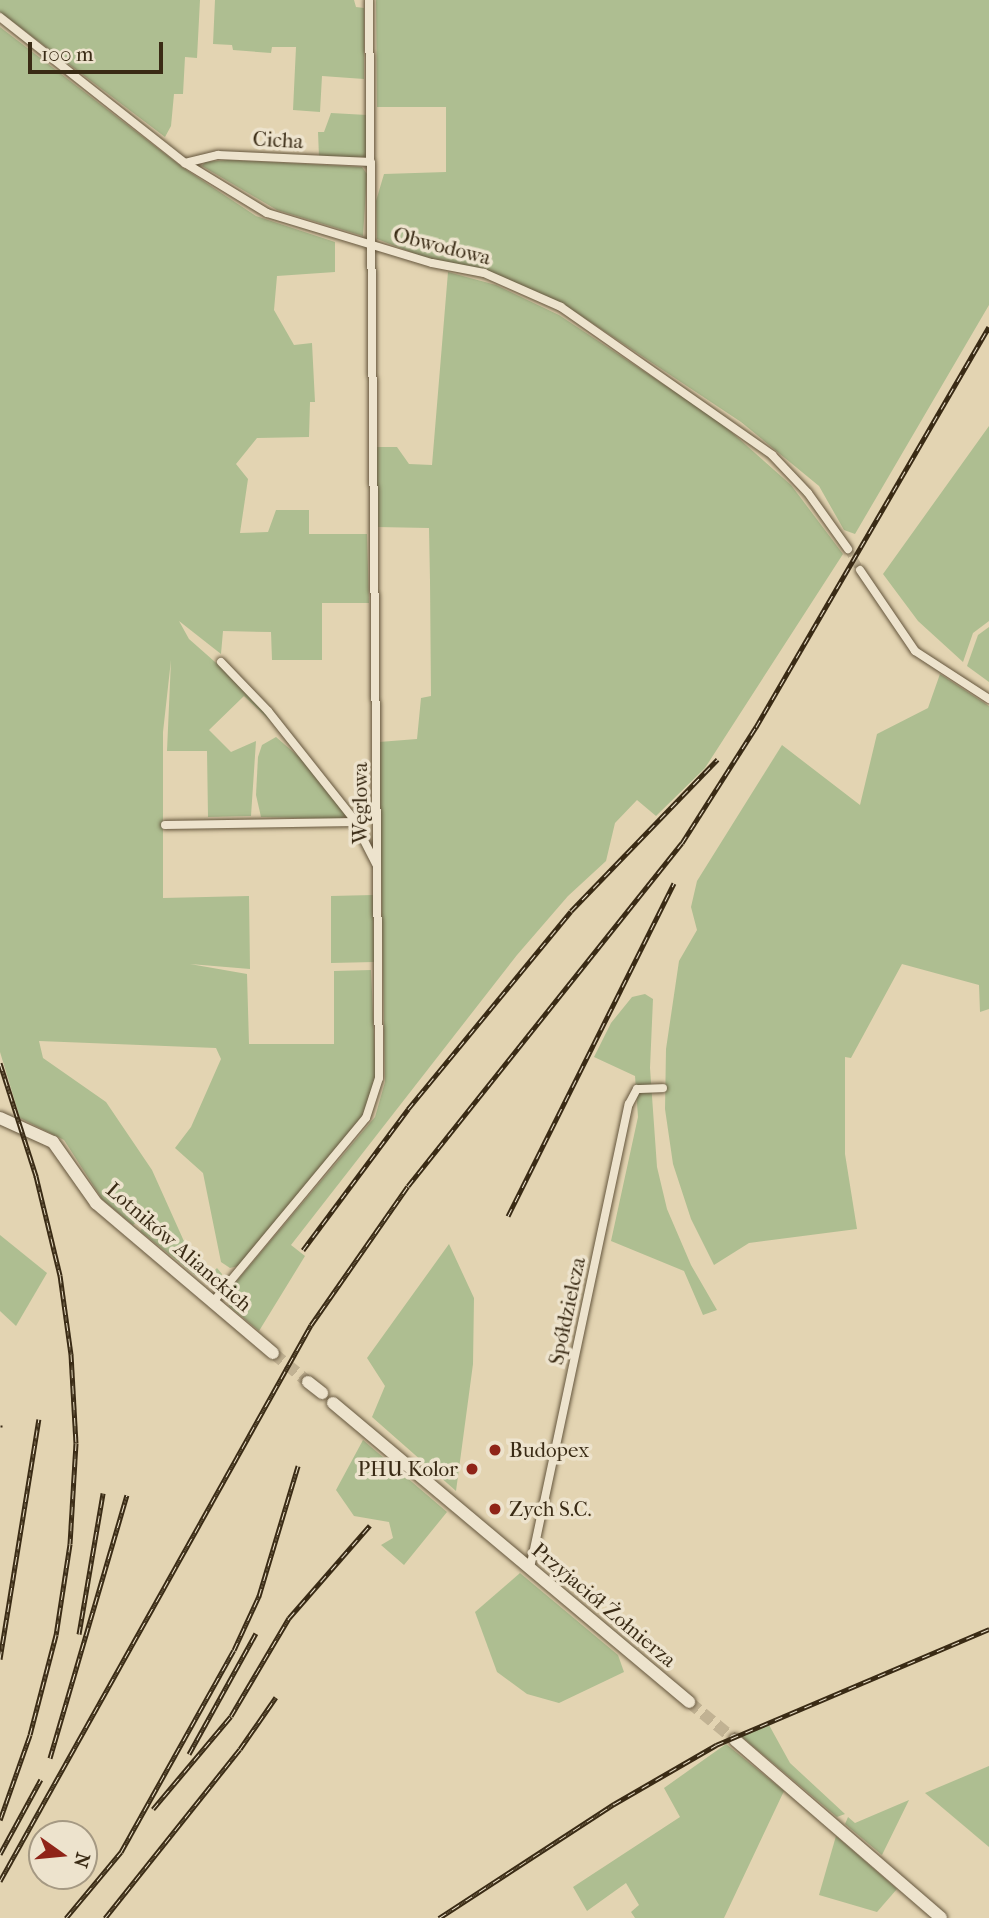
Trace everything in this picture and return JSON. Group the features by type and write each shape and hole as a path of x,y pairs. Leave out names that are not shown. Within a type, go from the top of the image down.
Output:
{"main road":[{"name":"Lotników Alianckich","path":"0,1118 53,1142 96,1203 273,1353"},
{"path":"308,1382 321,1393"},
{"name":"Przyjaciół Żołnierza","path":"333,1402 689,1702"},
{"path":"735,1740 941,1918"}],"street":[{"path":"369,0 372,246"},
{"name":"Obwodowa","path":"0,18 185,163 267,213 372,246 484,273 561,307 772,455 796,478 848,549"},
{"name":"Cicha","path":"185,163 218,155 371,162"},
{"name":"Węglowa","path":"213,1302 361,1125 375,1100 380,1066 372,246"},
{"path":"860,570 915,651 989,699"},
{"path":"221,662 268,711 355,822 378,867"},
{"path":"165,825 355,822"},
{"name":"Spółdzielcza","path":"530,1568 629,1104 637,1089 663,1088"}],"green space":[{"path":"0,0 200,0 197,58 185,57 183,94 174,94 171,126 165,137 0,12"},
{"path":"215,0 354,0 356,7 364,8 364,79 322,76 320,112 293,110 296,47 272,47 271,53 233,50 232,45 213,44"},
{"path":"376,0 989,0 989,305 855,534 844,530 819,486 741,422 577,313 504,278 421,256 377,239 376,201 384,174 446,172 446,107 377,107"},
{"path":"0,27 182,167 256,216 335,242 335,272 277,276 274,310 294,345 312,343 315,402 310,402 309,437 257,438 236,464 248,479 240,533 268,532 276,510 309,510 309,534 367,534 369,603 322,603 322,660 272,660 271,632 223,631 221,654 179,621 189,639 240,684 277,727 244,696 209,730 231,752 256,741 251,816 208,817 207,751 167,751 171,660 163,732 163,898 249,896 250,969 190,964 247,974 249,1044 334,1044 334,971 371,970 376,1080 362,1118 239,1266 230,1268 221,1262 203,1173 175,1148 191,1127 221,1059 216,1048 39,1041 43,1058 106,1102 152,1170 196,1268 207,1278 217,1268 222,1274 218,1284 210,1287 140,1231 145,1225 139,1220 133,1225 102,1199 64,1140 20,1118 0,1052"},
{"path":"331,113 367,115 366,157 319,157 318,132 324,132"},
{"path":"228,160 362,167 367,174 363,236 277,210 202,166 205,162"},
{"path":"448,272 496,285 559,315 719,421 791,485 843,554 705,768 656,816 637,800 615,823 606,861 568,896 517,955 291,1245 305,1256 259,1331 229,1306 230,1289 375,1117 385,1082 379,742 417,739 421,698 431,696 430,581 429,528 377,527 375,447 397,447 409,464 432,465"},
{"path":"989,426 989,621 973,633 963,662 918,621 883,574"},
{"path":"989,627 989,682 967,666 978,635"},
{"path":"940,674 989,706 989,1009 980,1012 979,985 902,964 851,1058 845,1057 845,1154 857,1229 749,1243 714,1265 691,1219 673,1164 665,1109 666,1049 679,961 697,930 691,907 697,881 782,745 860,805 877,734 928,708"},
{"path":"276,737 306,763 346,815 341,819 261,817 256,795 258,757 262,745"},
{"path":"373,895 374,962 331,963 331,896"},
{"path":"645,994 653,999 650,1068 657,1167 667,1209 691,1265 717,1310 703,1315 684,1271 611,1241 638,1117 635,1076 594,1057 611,1023 632,997"},
{"path":"0,1235 47,1273 16,1326 0,1311"},
{"path":"449,1244 474,1298 473,1364 456,1491 372,1417 385,1386 367,1358"},
{"path":"363,1440 447,1512 404,1565 381,1545 393,1538 389,1522 354,1516 336,1490"},
{"path":"520,1573 618,1655 624,1672 559,1703 527,1694 497,1672 475,1612"},
{"path":"769,1725 790,1763 845,1814 837,1817 741,1736"},
{"path":"726,1744 784,1791 724,1918 635,1918 631,1912 639,1905 626,1883 587,1911 573,1887 680,1817 664,1788"},
{"path":"989,1766 989,1847 925,1793"},
{"path":"909,1800 882,1855 845,1824 848,1817 855,1823"},
{"path":"836,1836 897,1889 877,1912 819,1895"}],"tunnel":[{"path":"848,549 860,570"},
{"path":"273,1353 308,1382"},
{"path":"689,1702 735,1740"}],"railway":[{"path":"0,1881 311,1325 408,1186 682,843 756,727 989,327"},
{"path":"303,1250 408,1109 571,911 718,759"},
{"path":"508,1216 674,883"},
{"path":"0,1063 36,1176 60,1275 71,1354 76,1443 70,1544 56,1635 30,1735 0,1820"},
{"path":"0,1659 39,1419"},
{"path":"66,1918 121,1852 234,1650 259,1596 298,1466"},
{"path":"79,1634 103,1493"},
{"path":"50,1758 127,1495"},
{"path":"153,1809 231,1716 289,1618 370,1525"},
{"path":"439,1918 614,1804 716,1745 989,1629"},
{"path":"189,1754 256,1633"},
{"path":"105,1918 240,1749 276,1697"},
{"path":"0,1854 41,1779"}],"place":[{"name":"Budopex","path":"495,1450"},
{"name":"PHU Kolor","path":"472,1469"},
{"name":"Zych S.C.","path":"495,1509"}]}
